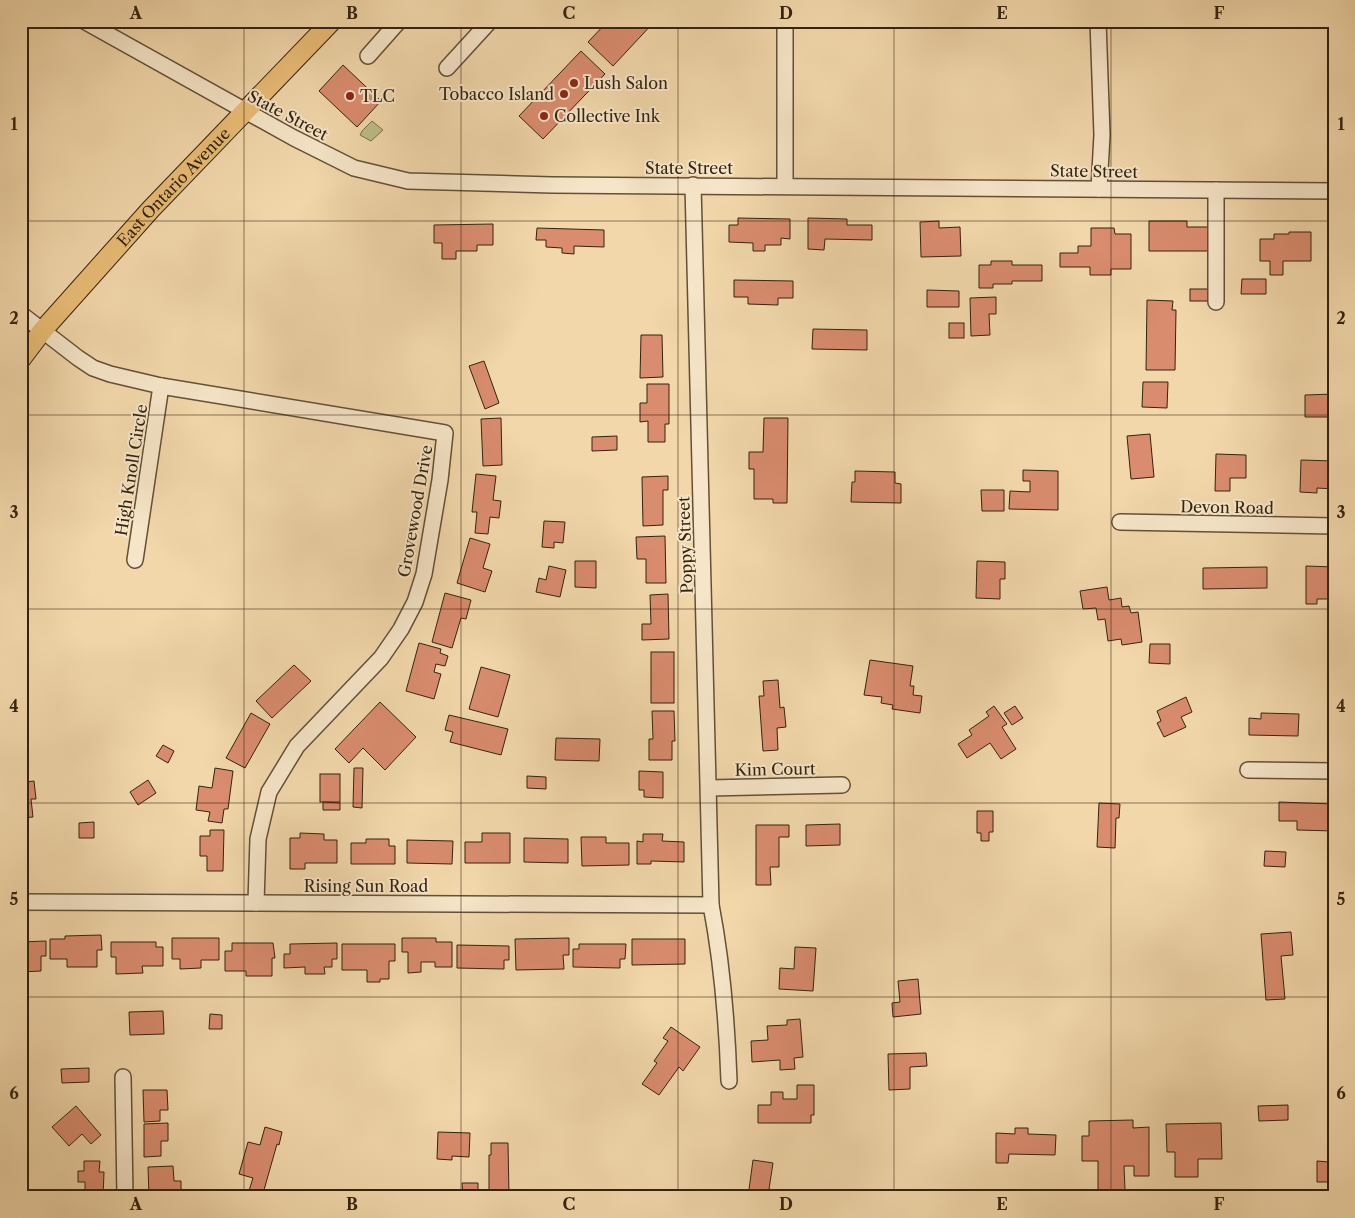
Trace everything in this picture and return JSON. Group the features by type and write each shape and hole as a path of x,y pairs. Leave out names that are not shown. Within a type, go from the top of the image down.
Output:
{"main road":[{"name":"East Ontario Avenue","path":"21,360 43,330 150,209 246,112 332,21"}],"street":[{"name":"State Street","path":"84,21 246,112 354,168 408,181 552,185 1334,191"},
{"path":"368,56 399,21"},
{"path":"447,68 490,21"},
{"path":"785,21 785,186"},
{"path":"1098,21 1102,135 1099,189"},
{"name":"Poppy Street","path":"693,185 711,905 715,925 728,1044 729,1081"},
{"path":"1216,190 1216,302"},
{"name":"Grovewood Drive","path":"21,314 93,368 110,374 161,386 445,433 424,574 415,602 401,629 381,658 297,746 269,792 258,839 256,903"},
{"name":"High Knoll Circle","path":"134,560 161,386"},
{"name":"Devon Road","path":"1120,522 1334,526"},
{"path":"1248,770 1334,771"},
{"name":"Kim Court","path":"709,788 842,785"},
{"name":"Rising Sun Road","path":"21,902 711,905"},
{"path":"123,1077 125,1197"}],"green space":[{"path":"372,121 383,130 371,141 360,135"}],"building":[{"path":"608,21 655,21 613,66 588,42"},
{"path":"581,51 605,74 543,139 519,116"},
{"name":"TLC","path":"343,65 381,101 357,127 319,91"},
{"path":"738,218 790,219 790,239 781,238 781,245 765,245 765,251 753,251 753,243 729,242 729,225 738,225"},
{"path":"808,218 847,219 847,225 872,225 872,240 825,239 824,250 808,249"},
{"path":"939,221 939,228 960,227 961,256 921,257 920,222"},
{"path":"1149,221 1187,221 1187,227 1212,227 1213,251 1149,251"},
{"path":"493,224 493,245 477,245 477,251 456,251 456,259 442,259 442,243 434,243 434,225"},
{"path":"1329,227 1334,227 1334,242 1329,242"},
{"path":"537,228 604,230 604,247 574,246 574,254 562,253 562,248 546,247 546,240 536,240"},
{"path":"1091,228 1114,228 1115,234 1131,234 1131,269 1111,269 1111,275 1090,275 1090,267 1060,267 1060,253 1078,253 1078,246 1091,246"},
{"path":"1289,232 1311,232 1311,261 1283,261 1283,275 1270,275 1270,261 1260,261 1260,239 1274,239 1274,234 1289,234"},
{"path":"991,261 1012,261 1012,265 1042,265 1042,281 1012,281 1012,284 993,284 993,288 979,288 979,265 991,265"},
{"path":"1242,279 1266,279 1266,294 1241,294"},
{"path":"734,280 793,281 793,298 778,298 778,305 748,304 748,297 734,297"},
{"path":"1190,289 1211,289 1211,301 1190,301"},
{"path":"927,290 959,291 959,307 927,307"},
{"path":"996,297 996,314 989,314 990,335 971,336 970,298"},
{"path":"1147,300 1173,301 1172,310 1176,310 1175,370 1146,370"},
{"path":"949,323 964,323 964,338 949,338"},
{"path":"813,329 867,330 867,350 812,349"},
{"path":"641,335 662,335 663,377 640,378"},
{"path":"484,361 499,403 485,409 469,366"},
{"path":"1143,382 1168,382 1167,408 1142,407"},
{"path":"647,384 669,384 669,424 665,424 665,442 648,442 648,421 640,422 640,403 647,403"},
{"path":"1334,394 1334,417 1305,417 1305,395"},
{"path":"501,418 502,465 483,466 481,419"},
{"path":"764,418 788,418 787,503 773,503 773,499 754,499 754,469 749,469 749,452 763,452"},
{"path":"1150,434 1154,477 1131,479 1127,436"},
{"path":"617,436 617,450 592,451 592,437"},
{"path":"1216,454 1246,455 1246,478 1230,478 1230,491 1215,491"},
{"path":"1301,460 1334,461 1334,489 1317,488 1317,493 1300,492"},
{"path":"1023,470 1058,471 1058,510 1009,509 1010,491 1030,492 1030,481 1023,481"},
{"path":"855,471 895,472 895,483 901,484 901,503 851,502 852,482 855,482"},
{"path":"476,474 496,476 493,500 501,501 499,518 490,517 488,534 475,533 477,512 472,512"},
{"path":"668,476 668,490 663,490 663,525 643,526 642,477"},
{"path":"981,490 1004,490 1004,511 982,511"},
{"path":"544,521 565,522 563,543 554,542 554,548 542,547"},
{"path":"665,536 666,583 646,583 646,559 637,559 636,537"},
{"path":"470,538 490,544 483,568 492,571 485,592 457,583"},
{"path":"575,561 596,561 596,588 575,587"},
{"path":"977,561 1005,562 1005,579 1000,579 1000,599 976,598"},
{"path":"549,566 566,570 560,597 536,592 539,578 546,580"},
{"path":"1306,566 1334,567 1334,599 1317,599 1317,604 1306,604"},
{"path":"1267,567 1267,588 1203,589 1203,568"},
{"path":"1107,587 1109,600 1121,598 1122,607 1129,606 1131,613 1138,612 1142,642 1122,645 1121,639 1108,641 1105,619 1098,620 1096,608 1083,609 1080,591"},
{"path":"445,593 471,600 466,619 461,618 452,648 432,642"},
{"path":"668,594 669,639 642,640 642,624 651,624 650,595"},
{"path":"419,643 441,649 440,653 448,656 445,666 436,664 434,672 441,674 434,699 406,691"},
{"path":"1150,644 1170,644 1170,664 1149,663"},
{"path":"651,652 674,652 674,703 651,703"},
{"path":"870,660 913,666 910,686 914,686 913,695 922,696 920,713 892,709 893,705 881,703 882,697 864,695"},
{"path":"294,665 311,681 272,718 256,701"},
{"path":"481,667 510,675 498,717 469,709"},
{"path":"778,680 780,708 784,707 786,727 777,728 778,750 763,751 759,696 764,696 763,681"},
{"path":"1186,697 1192,712 1181,717 1186,727 1164,737 1157,723 1161,721 1157,711"},
{"path":"380,702 416,737 385,770 363,748 349,763 335,749"},
{"path":"994,706 1007,724 1002,727 1016,749 1001,759 990,743 967,758 958,744 972,735 969,730 989,716 986,712"},
{"path":"1015,706 1023,718 1012,725 1004,713"},
{"path":"652,711 674,711 675,741 672,741 672,760 649,760 649,739 653,739"},
{"path":"251,713 270,724 245,768 226,758"},
{"path":"1261,713 1299,714 1298,736 1249,735 1249,718 1261,719"},
{"path":"449,715 508,729 501,755 450,742 453,732 445,730"},
{"path":"556,738 600,739 599,761 555,760"},
{"path":"163,745 174,751 168,763 156,756"},
{"path":"215,768 233,771 228,809 224,809 222,823 208,821 210,812 196,810 199,786 212,788"},
{"path":"354,768 363,768 362,808 353,807"},
{"path":"639,771 663,772 663,798 644,797 644,790 639,790"},
{"path":"21,772 25,772 26,782 34,781 36,799 31,799 33,817 21,818"},
{"path":"320,774 340,774 340,802 320,802"},
{"path":"527,776 546,777 546,789 527,788"},
{"path":"148,780 156,793 138,805 130,792"},
{"path":"323,802 340,803 340,810 323,810"},
{"path":"1279,802 1334,804 1334,831 1297,830 1297,821 1279,821"},
{"path":"1099,803 1120,804 1119,818 1116,818 1115,848 1097,847"},
{"path":"977,811 993,811 993,832 989,832 989,841 981,841 981,833 977,833"},
{"path":"94,822 94,838 79,838 79,823"},
{"path":"840,824 840,845 806,846 806,825"},
{"path":"756,825 789,825 789,837 779,837 779,867 770,867 771,885 756,885"},
{"path":"210,830 224,830 223,871 207,871 207,856 200,856 200,836 210,836"},
{"path":"300,833 324,834 324,840 337,840 337,863 305,863 305,869 290,869 290,838 300,838"},
{"path":"482,833 510,833 510,863 465,863 465,842 482,842"},
{"path":"643,834 663,834 662,841 684,842 684,862 651,861 651,864 637,864 637,841 643,842"},
{"path":"581,837 606,837 606,843 629,843 629,865 582,866"},
{"path":"524,838 568,839 568,863 524,862"},
{"path":"366,839 389,839 389,846 395,846 395,864 351,864 351,843 366,843"},
{"path":"407,840 453,841 452,864 407,863"},
{"path":"1265,851 1286,852 1285,867 1264,866"},
{"path":"1291,932 1293,955 1281,956 1285,999 1266,1000 1261,934"},
{"path":"101,935 102,950 97,950 97,967 67,967 67,959 50,959 50,939 65,939 65,936"},
{"path":"172,938 219,938 219,960 201,960 201,968 180,969 180,959 172,959"},
{"path":"402,938 436,938 436,942 452,942 452,967 435,967 435,962 421,962 421,972 408,973 408,952 402,952"},
{"path":"569,938 569,955 563,955 564,969 516,970 515,939"},
{"path":"632,939 685,939 685,964 632,965"},
{"path":"46,941 46,956 41,956 41,971 21,972 21,942"},
{"path":"111,942 156,942 156,947 163,947 163,966 142,966 143,973 116,974 116,957 111,957"},
{"path":"232,943 273,943 275,958 272,958 272,976 246,976 246,971 225,971 225,951 232,951"},
{"path":"337,943 337,959 332,959 332,967 324,967 325,974 305,974 305,967 284,968 284,954 290,954 290,944"},
{"path":"342,944 395,944 395,961 389,961 389,979 380,979 380,982 367,982 367,970 342,970"},
{"path":"579,944 626,944 625,959 620,959 620,968 573,967 573,949 579,949"},
{"path":"457,945 509,946 509,960 504,960 504,969 457,968"},
{"path":"795,947 816,948 813,991 779,989 780,968 794,969"},
{"path":"918,979 921,1014 893,1017 892,1003 900,1002 898,981"},
{"path":"163,1011 164,1034 130,1035 129,1012"},
{"path":"210,1014 222,1015 222,1029 209,1029"},
{"path":"800,1019 803,1057 794,1058 795,1069 780,1070 780,1060 752,1062 751,1041 768,1040 767,1026 787,1025 787,1020"},
{"path":"671,1027 700,1047 683,1071 679,1067 659,1095 642,1084 657,1063 654,1061 668,1041 663,1038"},
{"path":"926,1053 927,1066 910,1067 910,1089 889,1090 888,1054"},
{"path":"89,1068 89,1082 62,1083 61,1069"},
{"path":"797,1085 814,1085 814,1115 811,1115 811,1123 758,1123 758,1105 771,1105 771,1092 783,1092 783,1099 797,1099"},
{"path":"143,1090 167,1090 168,1110 160,1110 160,1121 144,1122"},
{"path":"1288,1105 1288,1120 1259,1121 1258,1106"},
{"path":"76,1106 101,1135 91,1144 82,1134 69,1146 52,1127"},
{"path":"1133,1120 1133,1128 1149,1127 1149,1176 1134,1176 1134,1166 1124,1166 1125,1190 1098,1190 1098,1161 1082,1161 1082,1136 1089,1136 1089,1121"},
{"path":"168,1123 168,1141 161,1141 161,1156 144,1157 144,1124"},
{"path":"1221,1123 1222,1159 1198,1159 1198,1177 1175,1177 1175,1152 1167,1152 1166,1124"},
{"path":"265,1127 282,1132 279,1145 277,1144 262,1197 247,1197 253,1178 239,1174 248,1142 260,1145"},
{"path":"1015,1128 1028,1128 1028,1134 1056,1135 1055,1155 1009,1154 1008,1163 996,1163 996,1133 1015,1134"},
{"path":"438,1132 470,1133 469,1157 452,1156 452,1160 437,1159"},
{"path":"1329,1137 1334,1137 1334,1197 1331,1197 1331,1182 1317,1182 1317,1161 1329,1162"},
{"path":"491,1143 508,1143 509,1196 489,1196 489,1155 491,1155"},
{"path":"753,1160 773,1163 769,1189 774,1190 773,1197 748,1197"},
{"path":"84,1161 100,1161 99,1172 104,1172 103,1197 85,1197 85,1182 78,1182 78,1171 84,1171"},
{"path":"173,1166 174,1181 181,1181 181,1197 149,1197 148,1167"},
{"path":"462,1183 478,1183 478,1197 463,1197"},
{"path":"517,1192 554,1197 516,1197"},
{"path":"50,1195 50,1197 26,1197 26,1196"}],"place":[{"name":"Lush Salon","path":"574,83"},
{"name":"Tobacco Island","path":"564,94"},
{"name":"TLC","path":"350,96"},
{"name":"Collective Ink","path":"544,116"}]}
